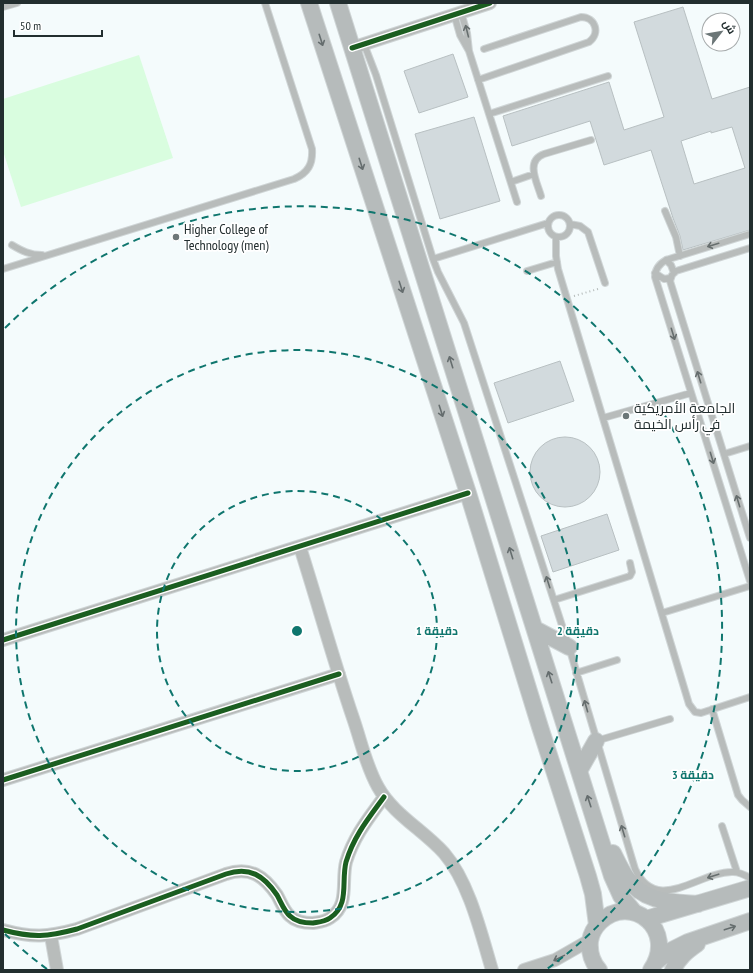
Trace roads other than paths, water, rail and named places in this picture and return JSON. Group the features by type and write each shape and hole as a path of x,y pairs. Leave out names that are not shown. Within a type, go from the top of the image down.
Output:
{"main road":[{"path":"309,3 468,493 540,727 588,876 593,894 597,925"},
{"path":"338,3 358,45 535,629 616,886 626,904 654,927 659,938 660,950 654,966"},
{"path":"535,629 569,648"},
{"path":"579,771 596,741"},
{"path":"599,834 613,853 626,878 636,888 662,902 698,904"},
{"path":"599,970 592,958 590,940 597,925 614,913 625,912 641,916 698,904 750,888"},
{"path":"654,966 678,946 750,921"},
{"path":"673,970 676,963 684,953 711,934"}],"street":[{"path":"358,45 490,3"},
{"path":"3,640 468,493"},
{"path":"300,547 372,775 384,797 395,809 427,836 452,864 471,903 492,970"},
{"path":"3,780 339,674"},
{"path":"3,930 34,936 51,936 76,929 226,874 239,871 252,872 260,876 277,895 290,916 297,921 309,923 328,920 335,915 341,907 344,896 346,863 355,837 384,797"},
{"path":"51,936 57,970"},
{"path":"524,970 555,960 590,940"}],"lane":[{"path":"3,7 17,3"},
{"path":"3,269 294,179 307,171 311,165 313,157 312,149 265,3"},
{"path":"458,13 467,33 469,51 517,202"},
{"path":"478,80 589,42 595,36 596,28 589,18 581,17 484,49"},
{"path":"358,45 376,75 433,259 464,323 554,600 635,869 642,881 654,889 669,890 722,873 737,872 750,878"},
{"path":"489,114 608,76"},
{"path":"541,196 534,174 533,163 537,157 591,140"},
{"path":"510,182 534,174"},
{"path":"665,211 676,236 680,256"},
{"path":"433,259 548,223 557,215 565,217 570,224 580,226 591,236 605,283"},
{"path":"548,223 549,232 556,237 561,237 568,233 570,224"},
{"path":"750,234 666,260 659,265 655,273 658,288 750,581"},
{"path":"556,237 557,262 567,298 691,707 698,713 750,697"},
{"path":"12,245 22,251 34,255 45,255"},
{"path":"655,273 660,278 664,279 679,270 750,248"},
{"path":"666,260 671,265 673,292 750,538"},
{"path":"527,271 557,262"},
{"path":"603,418 691,393"},
{"path":"724,454 750,447"},
{"path":"554,600 630,576 632,572 630,563"},
{"path":"662,613 750,586"},
{"path":"576,673 617,660"},
{"path":"712,709 738,795 750,807"},
{"path":"596,741 670,719"},
{"path":"722,826 737,872"}],"place":[{"name":"Higher College of Technology (men)","path":"176,237"},
{"name":"الجامعة الأمريكية في رأس الخيمة","path":"626,416"}]}
